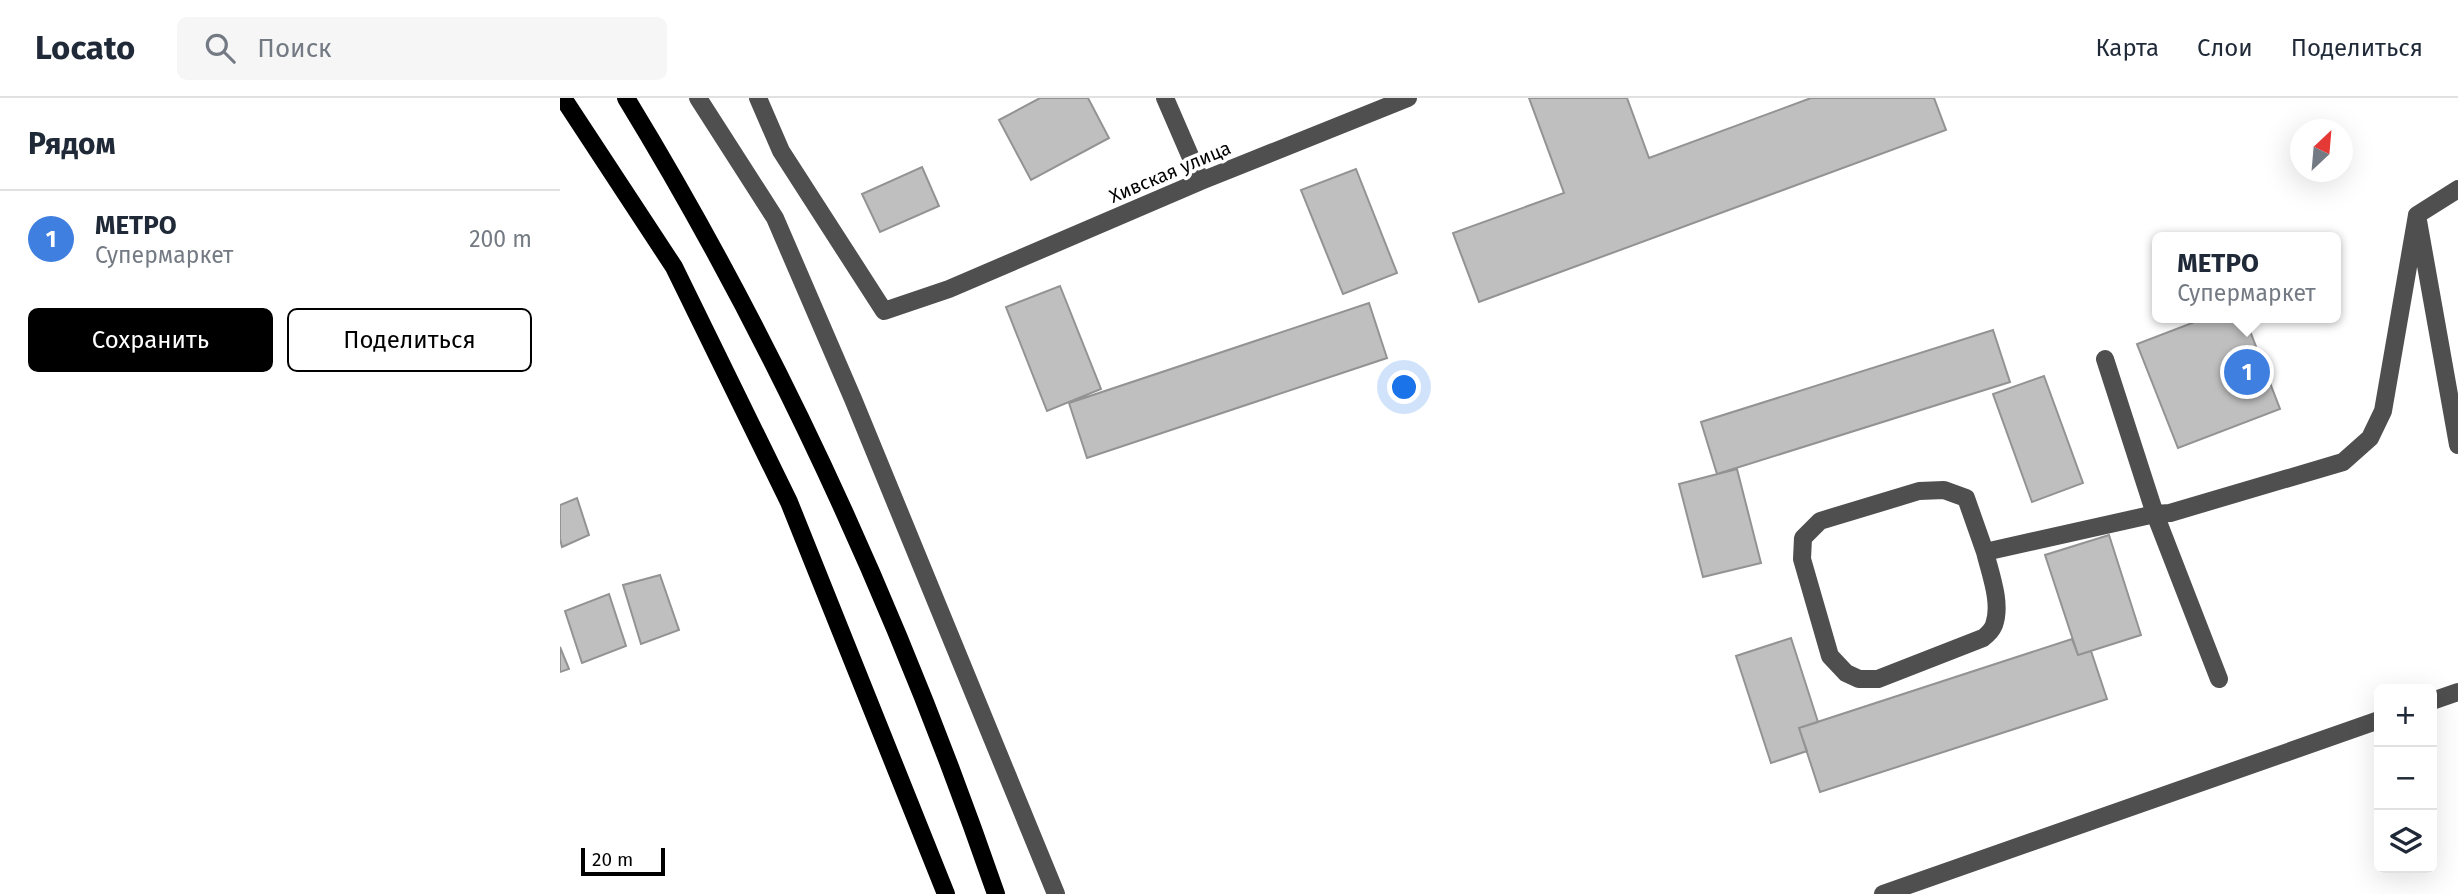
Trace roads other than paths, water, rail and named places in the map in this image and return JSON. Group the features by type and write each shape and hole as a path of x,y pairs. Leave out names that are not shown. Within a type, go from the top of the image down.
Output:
{"main road":[{"path":"563,98 674,267 783,490 946,894"},
{"path":"626,98 682,193 744,308 836,495 902,647 996,894"}],"street":[{"path":"698,98 775,218 853,399 1056,894"},
{"name":"Хивская улица","path":"758,98 781,151 884,311 949,289 1201,181 1408,98"},
{"path":"1165,98 1201,181"},
{"path":"1985,552 2155,514 2170,513 2343,462 2370,438 2383,411 2417,215 2458,189"},
{"path":"2417,215 2458,445"},
{"path":"2105,359 2155,514 2219,679"},
{"path":"1944,490 1966,498 1985,552 1996,600 1996,614 1994,628 1983,638 1878,679 1859,679 1846,673 1830,656 1802,559 1803,538 1820,521 1919,491 1944,490"},
{"path":"2437,700 2458,692"},
{"path":"1883,894 2374,722"}],"place":[{"name":"МЕТРО","path":"2247,372"}]}
